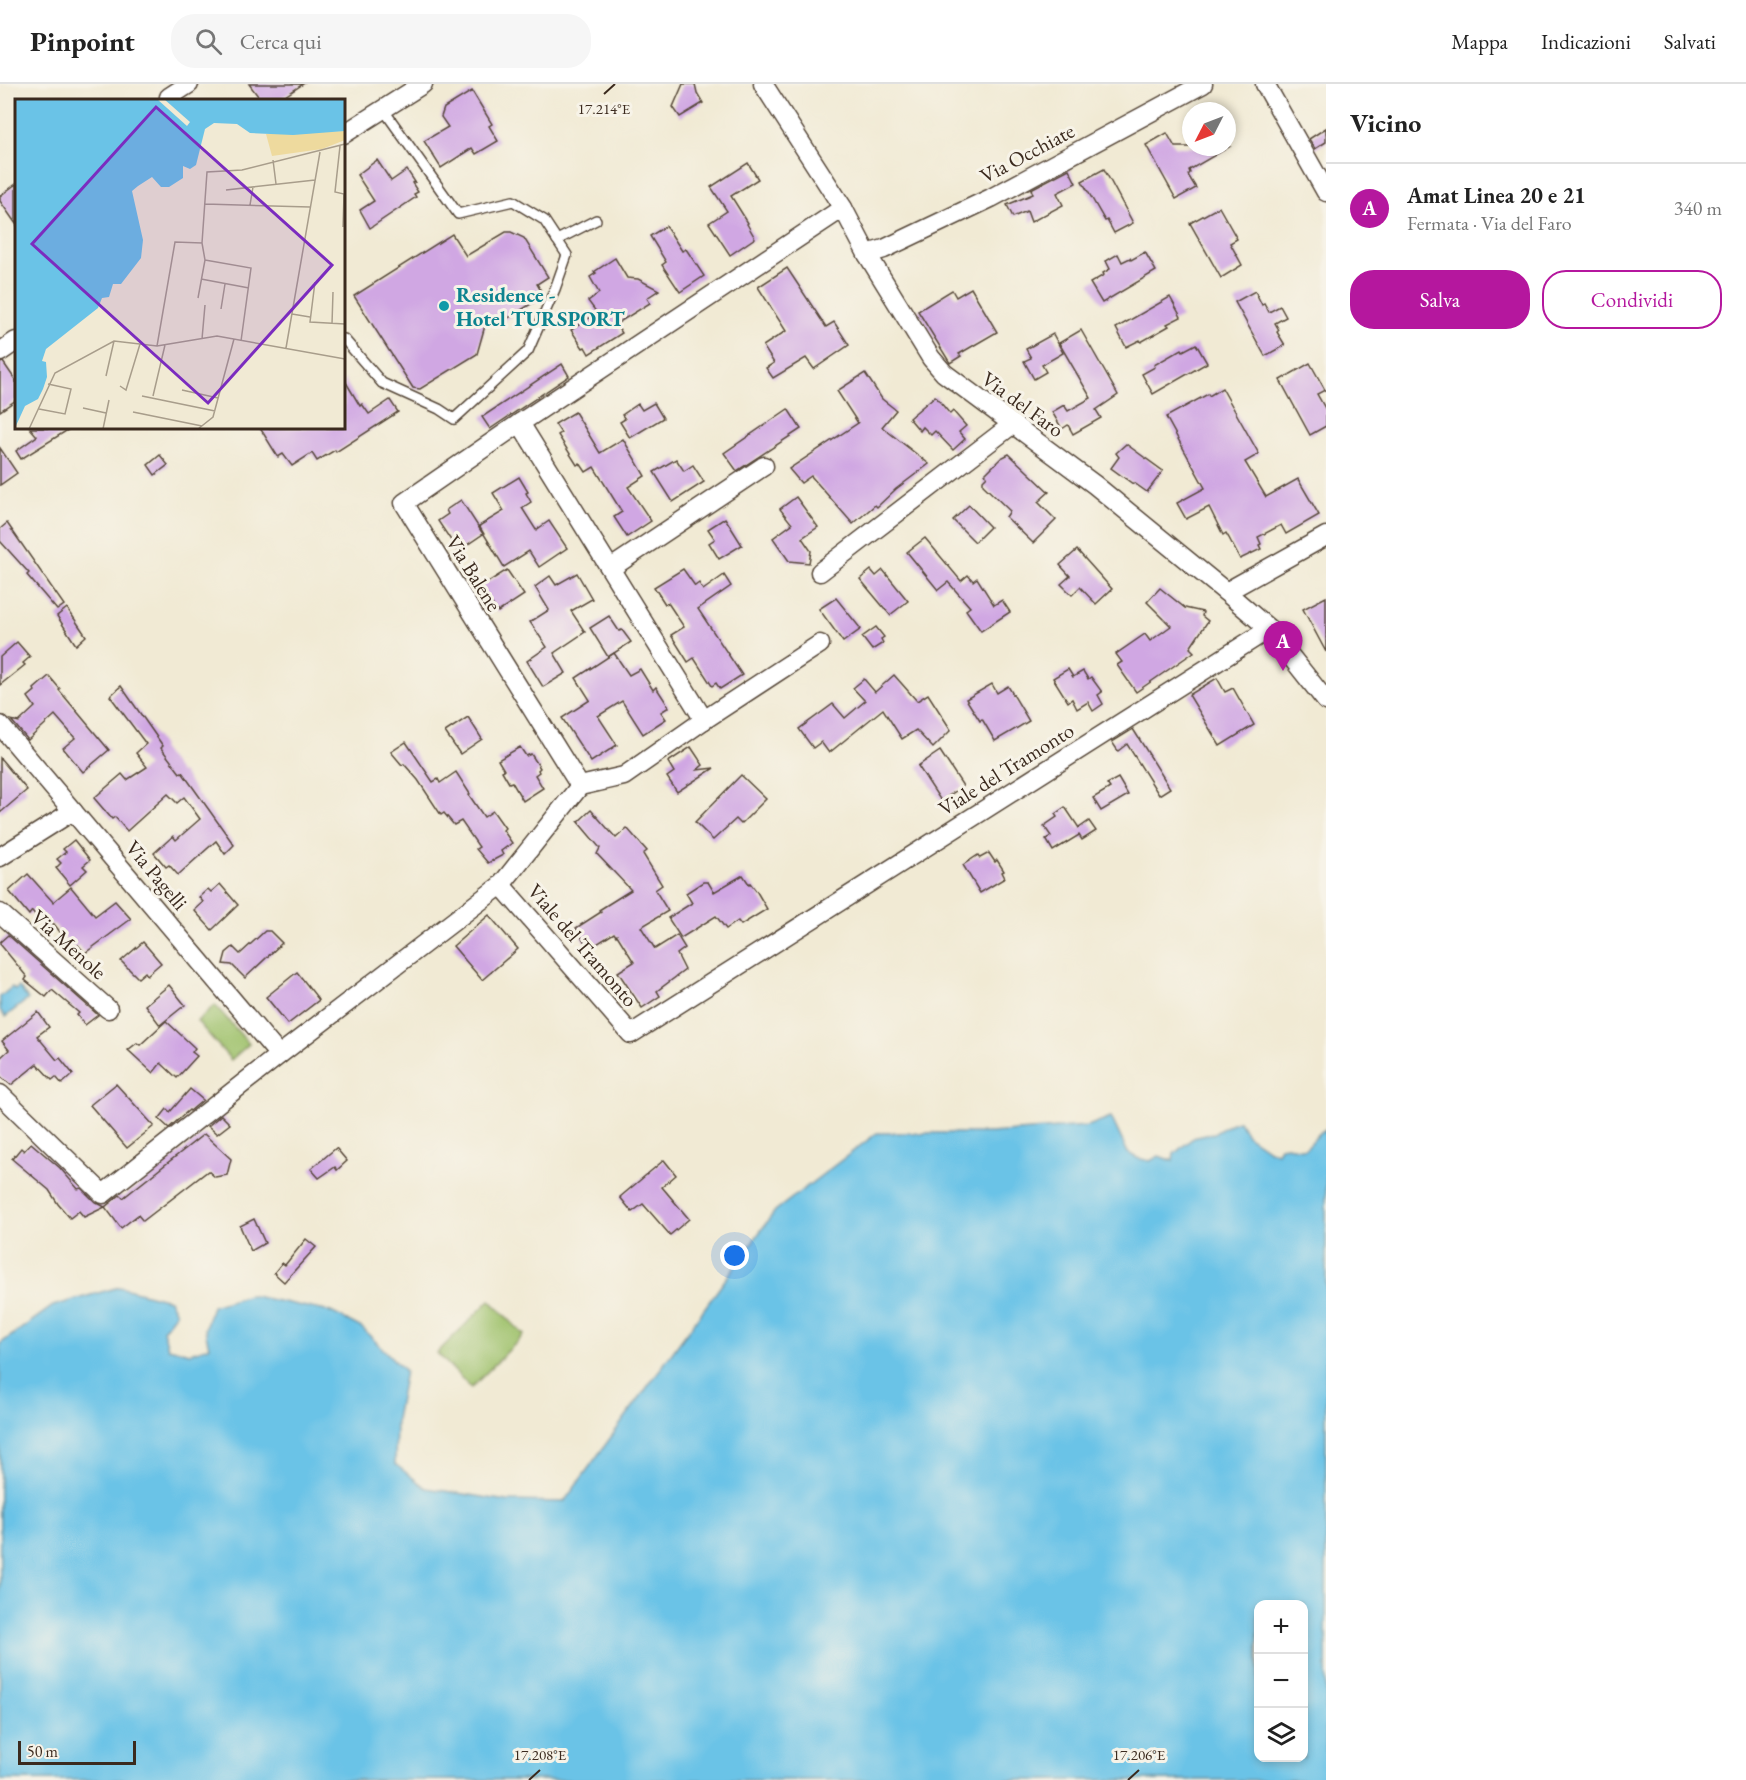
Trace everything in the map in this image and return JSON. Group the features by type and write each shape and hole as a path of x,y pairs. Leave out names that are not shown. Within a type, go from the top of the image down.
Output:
{"street":[{"path":"169,97 189,84"},
{"path":"345,133 423,84"},
{"name":"Via del Faro","path":"762,84 843,208 867,254 937,366 1095,485 1269,629 1326,701"},
{"name":"Via Occhiate","path":"867,254 884,249 991,198 1203,84"},
{"path":"1265,84 1326,192"},
{"name":"Via Balene","path":"580,786 404,503 843,208"},
{"path":"0,352 15,342"},
{"path":"520,423 704,720"},
{"path":"820,572 1013,424"},
{"path":"611,568 764,466"},
{"path":"1226,592 1326,536"},
{"name":"Viale del Tramonto","path":"0,1094 103,1194 279,1055 501,885 631,1034 1269,629"},
{"path":"501,885 580,786 624,776 820,644"},
{"name":"Via Pagelli","path":"0,725 279,1055"},
{"path":"0,857 73,811"},
{"name":"Via Menole","path":"0,913 108,1009"}],"lane":[{"path":"345,340 382,383 439,409 454,419 528,351 567,255 544,220 513,201 458,214 383,109"},
{"path":"557,240 596,220"}],"green space":[{"path":"215,1005 249,1044 231,1060 197,1021"},
{"path":"490,1300 524,1335 471,1388 437,1353"}],"water":[{"path":"12,987 15,990 19,987 28,999 5,1017 0,1010 0,997"},
{"path":"1111,1117 1128,1153 1150,1161 1159,1156 1173,1161 1174,1154 1193,1138 1215,1133 1239,1121 1247,1135 1269,1150 1277,1152 1280,1147 1286,1146 1304,1149 1326,1129 1326,1780 0,1780 0,1344 53,1306 119,1287 169,1300 176,1313 163,1330 168,1348 190,1353 209,1347 205,1329 212,1306 249,1295 331,1312 362,1328 405,1371 396,1419 395,1464 426,1488 507,1501 564,1502 775,1211 877,1133 990,1133 1088,1126"}],"building":[{"path":"249,84 303,84 280,99 260,99"},
{"path":"683,84 695,84 703,103 680,117 673,107"},
{"path":"472,91 492,124 489,126 498,141 476,154 472,148 441,168 424,141 448,127 441,117 444,108"},
{"path":"1326,128 1326,142 1315,149 1309,139"},
{"path":"1167,133 1175,147 1182,147 1182,156 1213,156 1189,170 1188,175 1196,188 1176,199 1146,145"},
{"path":"377,160 391,181 407,170 418,192 414,194 416,197 370,228 360,210 374,201 357,175"},
{"path":"748,163 758,179 731,196 755,238 730,255 709,223 727,211 711,187"},
{"path":"1069,169 1076,183 1057,193 1063,205 1031,222 1027,211 1013,217 1007,205 1033,194 1031,189"},
{"path":"1104,169 1133,223 1114,233 1082,181"},
{"path":"15,185 15,223 0,201 0,196"},
{"path":"1219,207 1237,239 1230,243 1242,265 1221,278 1190,223"},
{"path":"666,226 682,251 686,249 704,276 680,292 662,265 666,262 650,236"},
{"name":"Residence - Hotel TURSPORT","path":"506,232 524,238 548,277 537,284 544,296 505,320 486,322 477,354 420,389 413,388 354,296 452,234 466,256"},
{"path":"1145,252 1156,271 1102,303 1090,283 1110,269 1106,261 1118,254 1122,262 1130,258 1131,260"},
{"path":"615,258 627,278 638,279 659,290 647,298 650,303 616,324 622,333 589,354 571,330 597,313 588,301 599,293 590,277"},
{"path":"787,268 826,327 834,322 849,345 814,369 806,358 773,378 766,368 774,363 763,346 786,331 758,287"},
{"path":"971,288 997,332 959,354 961,356 950,363 918,311 952,290 956,297"},
{"path":"1255,291 1262,305 1264,303 1269,312 1280,306 1286,317 1275,323 1279,330 1277,332 1285,345 1265,356 1235,302"},
{"path":"1170,297 1181,317 1141,342 1140,340 1126,347 1116,328"},
{"path":"1081,330 1118,395 1096,410 1101,418 1073,434 1068,425 1062,429 1052,412 1064,405 1068,411 1091,398 1059,343"},
{"path":"1053,334 1063,353 1042,365 1046,372 1034,379 1024,361 1031,358 1026,349"},
{"path":"1196,344 1207,363 1153,394 1142,374 1182,349 1183,351"},
{"path":"3,362 15,380 15,401 0,411 0,363"},
{"path":"1310,363 1325,390 1317,394 1326,410 1326,426 1310,435 1280,380"},
{"path":"562,364 569,376 490,429 482,417"},
{"path":"865,373 882,399 896,410 882,427 929,464 853,524 811,476 801,483 789,469 858,423 837,391"},
{"path":"345,381 360,406 362,404 369,414 390,400 398,412 336,452 335,450 317,461 312,453 292,466 283,454 278,457 261,429 345,429"},
{"path":"1222,388 1259,454 1245,462 1266,497 1298,479 1319,515 1286,534 1281,525 1258,537 1261,549 1240,559 1226,533 1223,535 1209,507 1186,519 1177,503 1205,488 1166,417"},
{"path":"935,396 950,414 953,411 966,426 959,432 965,439 953,450 935,431 931,435 923,427 920,431 909,418"},
{"path":"654,403 663,418 630,438 620,422 625,419 622,415 638,404 642,410"},
{"path":"788,409 801,429 737,471 724,453"},
{"path":"575,412 600,453 623,439 645,476 628,487 651,521 627,537 614,517 622,512 594,467 586,472 580,463 577,465 558,435 561,433 555,424"},
{"path":"31,429 69,429 21,459 16,451 37,436"},
{"path":"1126,444 1163,471 1147,492 1111,468 1119,457 1116,453"},
{"path":"0,448 17,473 0,485"},
{"path":"1009,454 1049,492 1038,502 1056,520 1033,543 1006,517 1010,511 983,485 983,480 987,476 985,474 1001,458"},
{"path":"160,455 168,465 155,475 148,465"},
{"path":"676,459 684,471 693,465 704,482 673,502 654,472"},
{"path":"519,477 531,502 522,508 536,530 549,521 567,548 539,567 529,551 504,567 479,526 504,511 493,493"},
{"path":"796,497 818,527 802,538 811,551 809,563 789,561 773,538 792,524 780,509"},
{"path":"461,500 483,534 458,551 438,521 448,514 446,510"},
{"path":"969,505 990,527 975,542 953,520"},
{"path":"725,518 742,545 719,559 709,543 715,539 708,529"},
{"path":"7,523 64,605 57,610 27,575 29,573 0,541 0,529"},
{"path":"925,538 961,581 968,575 973,581 977,578 994,605 1002,600 1010,612 981,631 966,610 970,607 948,582 938,590 907,552"},
{"path":"1077,550 1112,589 1096,604 1080,587 1072,595 1061,584 1070,576 1060,565"},
{"path":"683,569 695,586 699,583 703,590 724,575 731,586 698,609 742,675 720,689 716,683 712,686 694,658 688,662 671,635 684,627 654,587"},
{"path":"507,570 524,595 498,612 492,604 489,606 477,589"},
{"path":"871,570 876,576 883,570 908,601 890,615 860,579"},
{"path":"577,573 592,599 571,611 585,632 554,653 566,673 543,687 527,661 547,647 530,622 549,610 535,587 550,576 556,585"},
{"path":"1160,588 1185,608 1203,612 1202,616 1208,621 1190,648 1194,652 1136,692 1117,665 1122,662 1116,654 1145,634 1150,641 1171,626 1147,602"},
{"path":"1326,597 1326,652 1303,609"},
{"path":"836,598 861,629 843,642 819,609"},
{"path":"67,608 86,636 76,645 57,616"},
{"path":"609,616 619,631 622,630 631,642 608,657 590,628"},
{"path":"876,627 884,637 881,639 883,643 872,650 862,637"},
{"path":"17,642 30,657 23,663 25,665 0,685 0,657"},
{"path":"614,653 629,675 640,669 653,690 656,687 669,707 661,712 666,719 643,734 622,701 598,716 617,745 591,762 562,718 590,700 576,678"},
{"path":"1068,669 1073,677 1083,671 1088,679 1091,677 1102,692 1098,695 1103,704 1093,711 1088,702 1077,709 1072,699 1068,702 1053,678"},
{"path":"894,675 917,701 928,694 951,730 933,748 916,730 902,739 883,709 829,753 821,742 813,748 799,729 833,704 845,718 865,701 853,688 864,679 875,692"},
{"path":"49,676 109,750 83,772 63,748 75,738 55,715 28,740 11,720 19,722 35,707 28,697"},
{"path":"1217,678 1225,692 1233,688 1254,725 1220,746 1189,695"},
{"path":"992,684 997,693 1008,686 1029,721 995,741 982,719 980,721 966,699"},
{"path":"121,686 163,746 161,748 180,773 182,772 234,845 225,854 216,841 178,875 169,865 166,867 154,853 173,836 176,840 200,819 184,797 177,803 168,794 127,831 115,817 112,819 94,798 122,774 127,780 147,767 136,753 146,744 110,696"},
{"path":"468,717 482,739 460,754 445,732"},
{"path":"1133,729 1170,788 1159,795 1127,744 1118,751 1112,742"},
{"path":"406,742 433,782 438,779 440,783 456,772 484,817 493,811 512,843 501,851 503,855 488,863 476,849 479,847 461,821 454,825 444,813 441,815 418,780 391,752"},
{"path":"520,747 526,756 531,754 540,768 535,775 543,788 523,801 512,782 509,783 498,760"},
{"path":"691,747 703,765 697,770 714,768 677,792 667,777 674,772 668,762"},
{"path":"940,751 963,786 941,801 918,766"},
{"path":"0,758 27,790 0,813"},
{"path":"741,775 766,799 741,824 736,819 713,840 695,822"},
{"path":"1118,778 1128,795 1101,811 1093,798 1110,788 1107,784"},
{"path":"1065,807 1079,828 1089,821 1096,831 1082,840 1079,835 1053,851 1046,839 1051,836 1044,826 1057,817 1055,814"},
{"path":"591,810 616,838 627,828 647,851 643,854 662,885 655,890 668,911 641,927 655,949 677,935 685,948 677,954 685,970 657,991 660,996 642,1008 618,972 634,962 617,935 614,933 589,949 576,928 631,890 597,854 600,848 578,822"},
{"path":"74,840 90,860 83,866 87,870 70,885 56,868 61,863 57,859 66,852 63,849"},
{"path":"989,853 995,862 997,860 1004,871 1002,872 1005,878 980,893 963,865 978,855 980,858"},
{"path":"28,874 53,902 71,887 95,916 115,901 131,919 85,953 78,945 73,949 54,924 52,925 44,915 39,919 32,911 29,915 9,891"},
{"path":"743,875 767,909 741,925 738,921 726,929 716,916 681,938 668,918 692,903 686,893 703,882 708,882 714,892"},
{"path":"220,884 238,905 212,930 194,910 203,902 199,897 208,889 211,892"},
{"path":"489,915 518,949 482,980 453,946"},
{"path":"265,931 270,931 282,943 245,978 232,965 223,964 226,953 233,947 240,954"},
{"path":"8,935 98,1015 85,1025 77,1015 79,1013 52,990 46,997 25,980 27,977 0,944"},
{"path":"143,942 161,963 147,975 145,972 138,978 121,961"},
{"path":"297,972 319,1000 288,1024 266,997"},
{"path":"169,985 185,1005 160,1025 145,1005"},
{"path":"38,1012 49,1027 37,1036 57,1060 60,1058 73,1074 62,1084 56,1077 52,1080 37,1064 11,1085 0,1076 0,1058 9,1050 2,1041"},
{"path":"166,1021 195,1048 192,1052 197,1056 177,1078 161,1063 153,1073 128,1050 137,1043 140,1045"},
{"path":"116,1084 154,1126 127,1148 90,1105"},
{"path":"190,1089 203,1100 169,1128 159,1119 167,1109 170,1112"},
{"path":"221,1115 230,1124 217,1134 208,1126"},
{"path":"204,1134 231,1159 227,1175 215,1177 208,1171 143,1221 138,1215 121,1228 105,1207 120,1195 123,1198"},
{"path":"31,1143 60,1168 78,1189 81,1188 95,1202 105,1207 84,1217 79,1211 70,1218 49,1190 12,1159 21,1148 24,1151"},
{"path":"336,1148 347,1161 337,1170 335,1167 319,1178 311,1169"},
{"path":"664,1160 676,1175 662,1187 689,1219 670,1235 643,1204 632,1212 620,1197"},
{"path":"254,1219 265,1243 251,1251 240,1226"},
{"path":"306,1239 316,1247 284,1282 274,1273 282,1263 285,1265"}],"place":[{"name":"Residence - Hotel TURSPORT","path":"444,306"},
{"name":"Amat Linea 20 e 21","path":"1283,671"}]}
